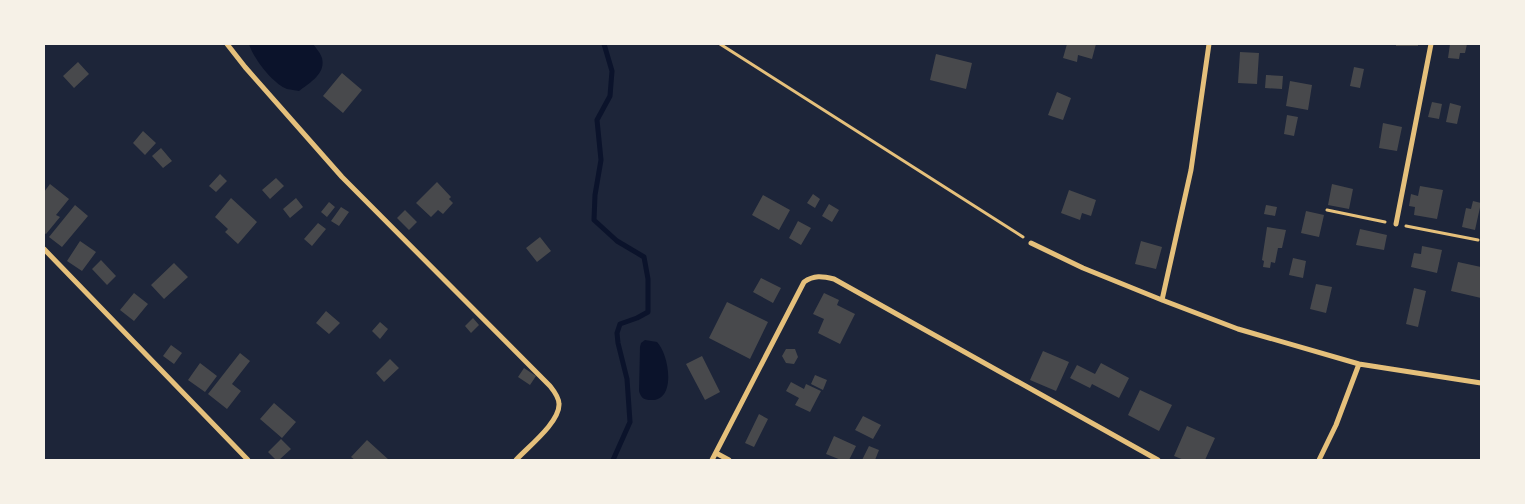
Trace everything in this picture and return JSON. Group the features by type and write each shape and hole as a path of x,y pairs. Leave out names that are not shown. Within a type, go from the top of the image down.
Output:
{"street":[{"path":"227,44 244,67 342,177 558,396 560,404 557,415 550,426 516,460"},
{"path":"1162,300 1191,170 1209,44"},
{"path":"1396,224 1431,44"},
{"path":"1031,243 1083,268 1238,329 1359,364 1481,383"},
{"path":"44,248 248,460"},
{"path":"712,460 804,282 811,277 822,276 834,279 1158,460"},
{"path":"1319,460 1336,425 1359,364"},
{"path":"716,453 729,460"}],"path":[{"path":"720,44 1031,243"}],"shaded area":[{"path":"44,44 1481,44 1481,460 44,460"},
{"path":"249,44 313,44 322,58 322,69 316,78 299,91 287,89 276,82 264,70"},
{"path":"645,340 657,342 661,348 665,356 668,376 665,393 659,398 651,400 643,398 639,391 640,347 641,343"}],"building":[{"path":"1067,44 1096,44 1092,59 1078,55 1077,62 1063,58"},
{"path":"1396,44 1418,44 1418,46 1396,46"},
{"path":"1450,44 1467,44 1465,53 1460,53 1459,59 1448,58"},
{"path":"1240,52 1259,53 1257,84 1238,83"},
{"path":"936,54 972,63 966,89 930,80"},
{"path":"78,62 89,74 74,88 63,76"},
{"path":"1354,67 1364,69 1360,88 1350,86"},
{"path":"342,73 362,90 343,113 323,96"},
{"path":"1266,75 1283,76 1282,89 1265,88"},
{"path":"1290,81 1312,85 1308,110 1286,106"},
{"path":"1057,92 1071,98 1063,120 1048,115"},
{"path":"1432,102 1442,104 1439,119 1428,117"},
{"path":"1450,103 1461,106 1457,124 1446,122"},
{"path":"1287,115 1298,117 1294,136 1284,134"},
{"path":"1383,123 1402,127 1397,151 1379,148"},
{"path":"143,131 156,143 145,155 133,143"},
{"path":"161,148 172,161 163,168 152,156"},
{"path":"220,174 227,181 216,192 209,186"},
{"path":"276,178 284,186 270,199 262,190"},
{"path":"437,182 451,197 449,199 453,203 443,214 438,210 431,217 416,203"},
{"path":"50,184 69,199 56,215 60,217 46,234 44,233 44,192"},
{"path":"1332,184 1353,189 1349,209 1328,205"},
{"path":"1420,186 1443,190 1437,219 1414,215 1415,207 1409,206 1411,194 1418,196"},
{"path":"1069,190 1096,200 1091,216 1082,213 1080,220 1061,213"},
{"path":"813,194 820,199 815,208 807,203"},
{"path":"763,195 790,210 779,230 752,215"},
{"path":"231,198 257,222 238,244 225,232 228,229 215,217"},
{"path":"296,198 303,207 290,218 283,209"},
{"path":"1473,201 1481,203 1475,230 1462,227 1466,208 1471,209"},
{"path":"329,202 335,207 327,217 321,212"},
{"path":"829,204 839,210 832,222 822,216"},
{"path":"75,205 88,216 62,247 49,237"},
{"path":"1266,205 1277,207 1275,216 1264,214"},
{"path":"341,207 349,212 339,226 331,221"},
{"path":"405,210 417,222 409,230 397,218"},
{"path":"1306,211 1324,215 1319,237 1301,233"},
{"path":"798,221 811,228 801,245 789,238"},
{"path":"318,223 326,229 312,246 304,239"},
{"path":"1267,227 1286,230 1282,248 1278,248 1275,263 1271,262 1270,268 1263,267 1264,261 1262,260"},
{"path":"1360,229 1387,235 1384,250 1356,245"},
{"path":"540,237 551,251 537,262 526,248"},
{"path":"80,241 96,252 82,271 67,261"},
{"path":"1141,241 1162,247 1156,269 1135,264"},
{"path":"1422,246 1442,250 1437,273 1411,267 1414,253 1421,254"},
{"path":"1293,258 1306,261 1303,278 1289,275"},
{"path":"101,260 116,276 107,285 92,269"},
{"path":"1458,262 1481,267 1481,298 1451,291"},
{"path":"174,263 188,277 164,299 151,285"},
{"path":"761,278 781,288 773,303 753,292"},
{"path":"1316,284 1332,287 1326,313 1310,309"},
{"path":"1414,288 1426,291 1418,327 1406,324"},
{"path":"134,293 148,304 134,321 120,310"},
{"path":"824,293 839,300 837,305 855,314 840,344 818,333 824,319 813,314"},
{"path":"727,302 768,322 750,359 709,338"},
{"path":"326,311 340,323 329,334 316,323"},
{"path":"473,318 479,325 471,333 465,326"},
{"path":"380,322 388,329 380,339 372,331"},
{"path":"171,345 182,353 174,364 163,356"},
{"path":"786,349 795,349 798,357 794,364 786,363 782,356"},
{"path":"1043,351 1069,362 1056,391 1030,380"},
{"path":"240,353 250,361 232,384 241,391 227,409 208,394"},
{"path":"702,356 720,392 705,400 686,364"},
{"path":"390,359 399,368 384,382 376,373"},
{"path":"200,363 217,376 205,392 188,380"},
{"path":"1101,363 1129,378 1119,398 1092,384 1090,388 1070,378 1077,365 1095,374"},
{"path":"524,368 536,376 530,385 518,377"},
{"path":"815,375 827,380 823,390 811,384"},
{"path":"791,382 804,389 806,384 821,391 810,412 795,405 799,398 786,391"},
{"path":"1140,390 1172,405 1159,431 1128,415"},
{"path":"274,403 296,422 282,438 260,419"},
{"path":"759,414 768,419 754,447 745,443"},
{"path":"863,416 881,425 873,439 855,430"},
{"path":"1187,426 1215,438 1205,460 1184,460 1174,456"},
{"path":"834,436 856,446 849,460 841,460 826,454"},
{"path":"281,439 291,449 279,460 276,460 268,452"},
{"path":"367,440 389,460 355,460 351,457"},
{"path":"869,446 879,450 875,460 862,460"}],"waterway":[{"path":"604,44 612,71 610,96 597,120 601,160 595,195 594,220 617,241 644,257 648,279 648,312 620,324 617,333 627,379 630,422 613,460"}]}
